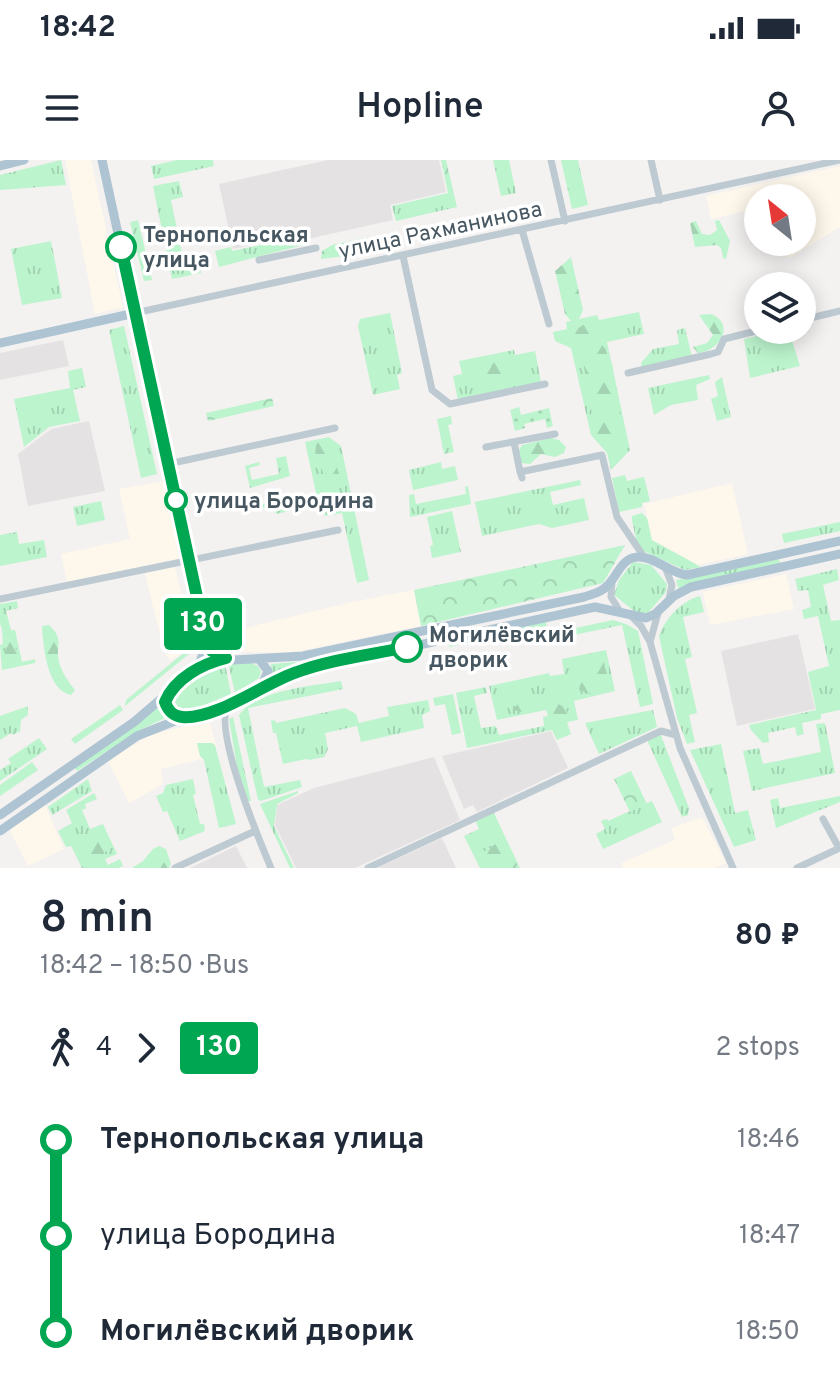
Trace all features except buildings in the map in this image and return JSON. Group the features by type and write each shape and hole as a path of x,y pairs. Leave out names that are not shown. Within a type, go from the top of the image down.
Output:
{"main road":[{"path":"0,166 24,160"},
{"path":"102,160 207,643 212,651 226,658"},
{"name":"улица Рахманинова","path":"0,343 135,313"},
{"path":"0,815 134,722 196,669 226,658 303,656 584,597 602,591 625,562 634,557 645,558 682,575 840,541"},
{"path":"0,831 137,736 185,717 229,705 305,669 587,608 605,608 646,618 691,587 840,554"},
{"path":"443,627 446,639"},
{"path":"196,669 207,643"},
{"path":"259,659 268,671 266,681 260,688"},
{"path":"173,688 166,706 172,714 185,717"}],"street":[{"path":"551,160 565,221"},
{"path":"651,160 660,200"},
{"name":"улица Рахманинова","path":"135,313 840,160"},
{"path":"522,230 549,324"},
{"path":"259,260 316,248"},
{"path":"403,256 432,390 450,404 545,384"},
{"path":"816,317 840,311"},
{"path":"628,373 718,352 724,339 744,334"},
{"path":"168,464 335,428"},
{"path":"486,447 555,434"},
{"path":"514,442 521,475 602,455 617,517 645,558"},
{"path":"0,599 338,530"},
{"path":"625,562 632,542"},
{"path":"650,642 653,623 672,585 665,567"},
{"path":"613,580 611,597 641,626 650,642 676,735 733,868"},
{"path":"229,705 223,718 240,790 271,868"},
{"path":"212,711 223,718"},
{"path":"368,868 661,731 676,735"},
{"path":"797,868 839,848 823,819"},
{"path":"175,868 255,831"}],"shaded area":[{"path":"65,160 91,160 123,307 95,314"},
{"path":"328,160 439,160 446,192 390,205 393,220 308,239 307,233 233,249 219,184"},
{"path":"840,166 840,227 816,242 816,184 760,184"},
{"path":"744,187 744,211 711,219 706,196"},
{"path":"63,340 69,366 0,380 0,353"},
{"path":"89,421 105,491 28,506 18,454 51,429"},
{"path":"165,481 182,558 67,582 61,554 130,539 119,489"},
{"path":"732,483 748,554 698,565 652,540 644,504"},
{"path":"175,567 192,640 190,646 171,661 166,656 145,573"},
{"path":"786,574 794,609 710,625 703,592"},
{"path":"414,590 421,626 291,653 227,651 220,634 352,602"},
{"path":"798,634 815,709 737,726 721,651"},
{"path":"206,720 211,725 218,755 161,769 163,784 129,803 108,761 148,736"},
{"path":"551,731 568,768 477,812 473,805 464,809 442,756"},
{"path":"434,757 460,820 355,868 296,868 275,825 277,805 314,788"},
{"path":"45,805 64,849 28,866 9,829"},
{"path":"702,817 726,863 715,868 624,868 621,863 675,840 671,828"},
{"path":"442,838 456,868 379,868 379,867"},
{"path":"236,846 247,868 189,868 192,867"}],"green space":[{"path":"61,160 66,185 0,190 0,175"},
{"path":"177,160 213,160 214,166 154,179 151,166"},
{"path":"441,160 446,160 457,207 396,221 392,206 448,193"},
{"path":"493,160 509,160 516,193 501,196"},
{"path":"561,160 578,160 588,205 572,209"},
{"path":"179,181 183,197 171,200 185,268 200,266 201,273 172,279 153,186"},
{"path":"138,220 152,280 144,281 130,222"},
{"path":"719,220 730,241 726,259 717,245 695,247 690,223 696,221 702,234 710,235 717,230 715,221"},
{"path":"294,238 303,245 219,267 215,251 231,247 232,251"},
{"path":"364,238 371,241 361,254 321,259 322,251 332,245"},
{"path":"51,241 62,298 22,305 11,249"},
{"path":"571,257 583,310 579,319 571,321 565,314 555,271"},
{"path":"639,312 644,334 607,342 630,450 611,470 607,453 591,435 571,348 555,341 553,332 567,329 566,322 597,315 599,320"},
{"path":"390,313 402,373 397,375 400,389 373,395 358,326 360,319"},
{"path":"711,314 723,324 722,336 713,347 698,353 693,347 707,343 713,335 699,315"},
{"path":"583,325 592,326 612,363 624,432 611,450 596,438 583,361 574,331"},
{"path":"124,326 157,474 141,478 109,330"},
{"path":"685,328 692,357 642,368 641,363 653,349 679,344 677,330"},
{"path":"745,344 793,344 800,366 750,378"},
{"path":"514,350 515,355 535,351 541,382 458,400 453,376 462,374 459,361"},
{"path":"498,362 532,378 487,388 478,376 470,374 469,370 477,364"},
{"path":"82,368 86,387 73,390 80,421 49,427 24,447 14,399 70,388 68,371"},
{"path":"709,375 710,379 696,385 698,400 671,405 654,415 648,388"},
{"path":"722,377 731,417 717,421 711,399 718,396 715,382"},
{"path":"272,398 274,406 208,421 206,413"},
{"path":"519,407 521,415 549,408 553,426 547,428 545,419 524,424 525,428 515,431 510,410"},
{"path":"451,416 452,424 448,425 454,452 444,454 437,419"},
{"path":"329,437 341,446 369,580 357,583 342,513 325,516 322,504 276,514 274,506 255,510 254,506 303,500 303,496 316,493 305,442"},
{"path":"551,438 559,440 566,447 564,453 555,457 541,454 530,464 521,463 518,452 522,445"},
{"path":"330,440 339,475 340,484 336,487 315,457 316,443"},
{"path":"286,456 290,476 250,488 245,466 259,462 260,465 249,468 252,480 279,474 276,458"},
{"path":"441,462 442,469 455,466 458,480 413,490 409,470"},
{"path":"625,475 627,481 644,477 650,501 642,503 642,507 619,512 612,478"},
{"path":"580,480 589,520 552,528 539,524 482,536 475,502","holes":["581,485 584,498 553,505 550,492"]},
{"path":"468,486 471,504 410,517 409,495 414,494 416,504 466,494 465,487"},
{"path":"101,501 105,520 77,526 73,507"},
{"path":"452,511 461,552 432,558 430,546 433,545 427,517"},
{"path":"642,513 647,518 652,540 701,567 685,570 641,550 632,516"},
{"path":"840,522 840,531 784,543 782,534"},
{"path":"17,532 19,544 44,540 47,557 0,566 0,535"},
{"name":"Могилёвский дворик","path":"625,545 603,583 421,626 414,590"},
{"path":"779,559 780,564 678,588 676,580"},
{"path":"633,562 651,565 667,584 666,592 647,614 639,615 614,595 619,580"},
{"path":"837,569 839,580 823,585 831,621 840,620 840,710 802,723 804,734 797,736 795,727 768,733 769,742 763,743 749,725 816,710 808,672 829,666 818,616 804,619 802,610 811,607 808,590 798,591 795,579"},
{"path":"700,596 704,612 683,617 692,657 685,659 697,713 689,715 695,742 687,744 677,718 659,636 675,612 686,602"},
{"path":"17,601 18,608 6,611 11,630 15,630 22,662 35,659 35,663 2,670 0,604"},
{"path":"0,606 17,653 17,660 10,666 6,662 6,638 0,624"},
{"path":"190,618 197,646 195,649 125,706 126,700 191,647"},
{"path":"613,620 638,631 653,704 640,707 622,625 554,639 552,633"},
{"path":"546,622 547,627 449,647 451,643"},
{"path":"49,625 58,639 60,666 75,690 71,695 57,685 48,668 42,626"},
{"path":"374,645 374,650 272,674 271,664 296,662"},
{"path":"606,650 615,691 574,701 578,720 567,722 571,734 557,740 552,730 467,748 456,693 486,687 487,693 474,696 481,728 496,726 499,735 544,726 543,717 548,716 546,710 497,720 489,686 549,673 550,676 564,674 562,659"},
{"path":"594,656 604,662 608,687 590,693 580,689 575,665 579,660"},
{"path":"228,663 258,666 261,672 259,678 235,693"},
{"path":"225,664 231,694 202,706 177,710 172,705 173,696 183,682 199,672"},
{"path":"341,681 343,689 248,708 264,787 300,780 302,787 258,800 239,715 258,700 271,695"},
{"path":"453,694 461,733 452,735 445,704 435,706 433,698"},
{"path":"428,700 430,711 422,715 424,728 361,742 357,726 325,733 328,749 324,757 283,764 271,721 275,720 276,723 345,708 356,714 359,723 389,716 387,707"},
{"path":"522,700 556,703 566,709 568,717 560,726 553,728 548,724 551,713 547,708 522,712 512,710"},
{"path":"120,705 123,710 75,744 71,739"},
{"path":"28,706 28,715 21,720 20,731 0,740 0,716"},
{"path":"159,707 165,718 136,732 77,771 74,767"},
{"path":"653,710 657,727 599,754 585,723"},
{"path":"233,717 251,801 247,801 239,779 229,719"},
{"path":"825,723 835,773 752,791 743,751 759,748 763,764 821,752 816,724"},
{"path":"660,733 689,808 688,815 682,817 647,740"},
{"path":"39,738 47,749 0,781 0,770 11,763 8,759"},
{"path":"197,743 215,745 236,824 219,828 204,760"},
{"path":"721,744 735,813 748,810 756,840 734,847 690,750"},
{"path":"32,762 38,770 0,796 0,785"},
{"path":"631,771 647,804 630,812 614,779"},
{"path":"88,779 92,791 52,815 48,807"},
{"path":"193,779 196,794 193,795 200,824 204,824 205,831 180,841 167,811 163,812 156,796 163,793 166,785"},
{"path":"298,791 277,804 274,826 294,868 290,868 260,804"},
{"path":"94,793 97,799 85,804 86,808 82,810 90,829 103,824 117,854 105,859 108,865 120,859 123,866 118,868 82,868 71,846 66,847 58,831 72,823 66,810"},
{"path":"840,796 840,802 776,828 770,800 778,798 780,808"},
{"path":"652,801 662,822 603,849 596,834 605,829 601,821 608,821"},
{"path":"493,811 520,868 480,868 464,836 479,829 475,820"},
{"path":"80,833 108,844 109,849 102,855 102,868 88,868 75,841"},
{"path":"500,841 505,842 517,865 515,868 480,868 476,850 485,851"},
{"path":"159,846 166,849 171,864 169,868 132,868 143,861"}],"bus line":[{"name":"130","path":"121,247 207,643 212,651 226,658 196,669 185,677 167,697 168,710 178,717 212,711 294,672 407,647"}],"place":[{"name":"Тернопольская улица","path":"121,247"},
{"name":"улица Бородина","path":"176,500"},
{"name":"Могилёвский дворик","path":"407,647"}]}
